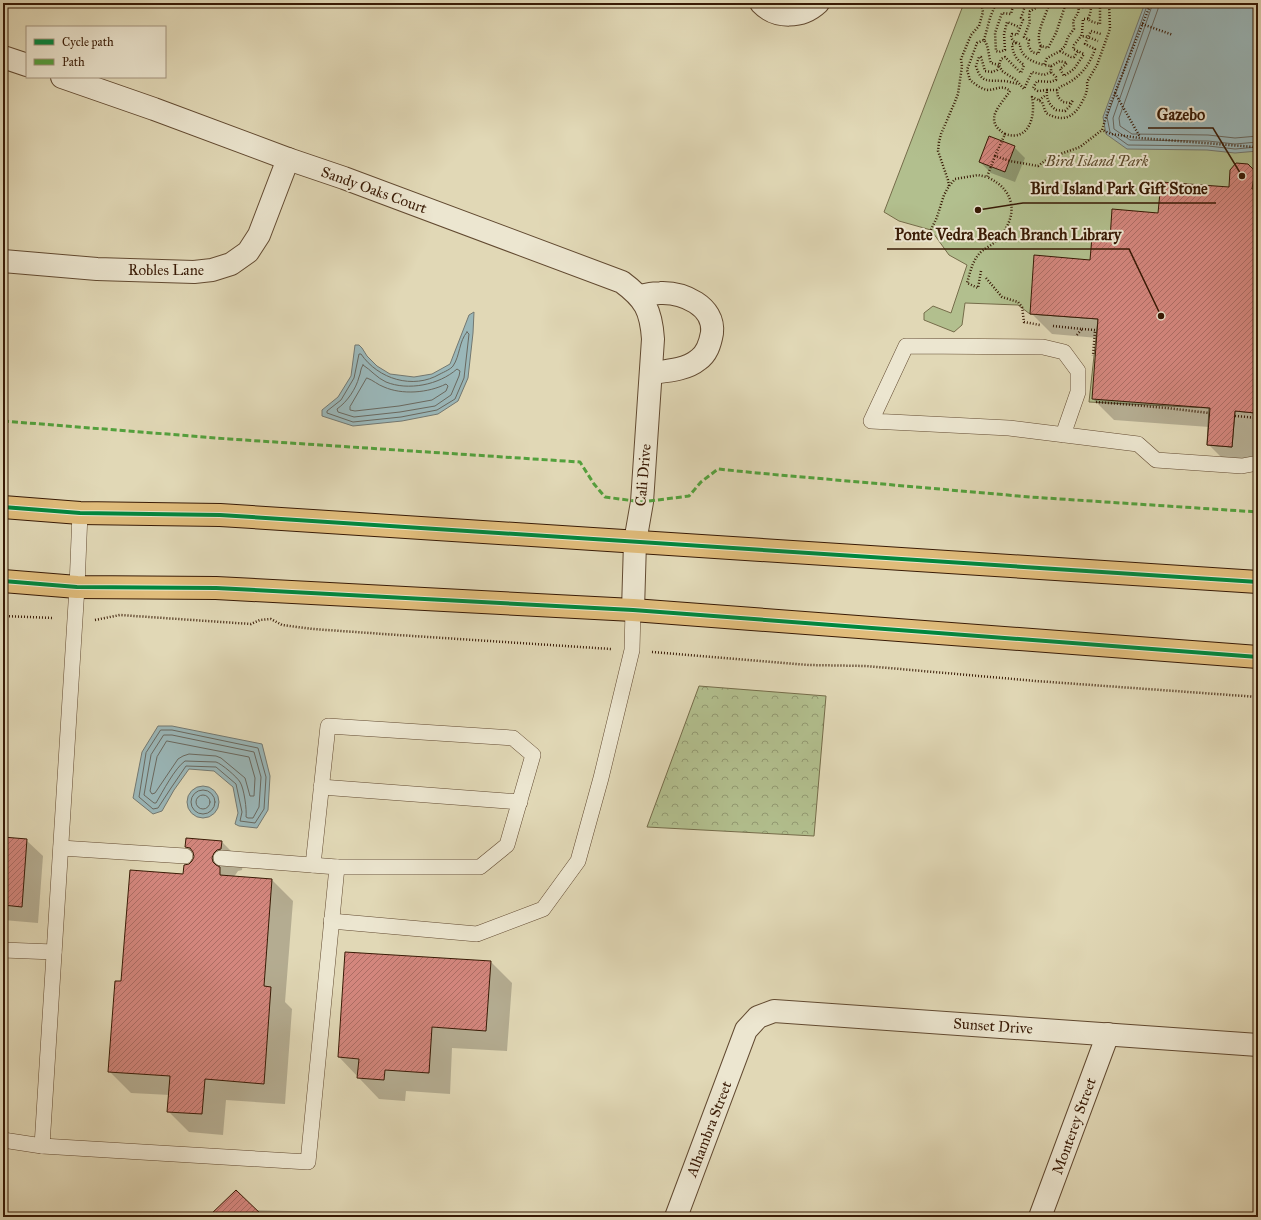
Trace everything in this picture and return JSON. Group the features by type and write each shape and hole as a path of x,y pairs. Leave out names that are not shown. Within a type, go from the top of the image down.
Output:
{"main road":[{"path":"3,507 80,513 220,515 1258,582"},
{"path":"3,581 77,587 216,588 633,610 1258,657"}],"street":[{"path":"761,3 771,11 790,15 800,14 809,10 818,3"},
{"path":"3,57 26,65"},
{"name":"Sandy Oaks Court","path":"65,78 344,178 622,282 635,292 646,306 652,322 653,339"},
{"name":"Robles Lane","path":"3,261 98,269 194,272 212,270 231,264 248,252 259,235 288,159"},
{"path":"639,296 661,293 677,295 693,301 703,307 712,328 711,341 706,352 698,361 674,370 651,373"},
{"name":"Cali Drive","path":"633,610 635,542 642,502 653,339"},
{"name":"Sunset Drive","path":"742,1041 746,1030 758,1017 774,1011 1258,1045"},
{"name":"Monterey Street","path":"1040,1217 1108,1034"},
{"name":"Alhambra Street","path":"676,1217 742,1041"}],"lane":[{"path":"1064,435 1078,392 1078,371 1064,352 1043,347 906,346 871,421 1009,428 1064,435 1138,444 1156,460 1242,466 1258,463"},
{"path":"42,1146 77,587 80,513"},
{"path":"331,921 477,934 543,910 578,861 601,778 632,650 633,610"},
{"path":"221,858 337,867 480,867 507,845 533,755 513,738 328,726 313,865"},
{"path":"321,787 520,802"},
{"path":"61,848 185,856"},
{"path":"3,1140 42,1146 308,1162 337,867"},
{"path":"3,950 54,952"}],"path":[{"path":"949,186 938,151 939,142 958,94 962,66 961,59 971,35 979,26 983,12 982,3"},
{"path":"996,3 984,40 991,63 999,65 1002,71 1012,77 1024,89 1032,72 1044,75 1051,72"},
{"path":"1026,3 1021,18 1023,20 1017,35 1012,34 1011,37 1016,43 1020,44 1020,49 1023,54 1032,62 1051,66 1060,61 1067,63 1060,69 1064,76 1074,69 1084,54 1073,49 1082,33 1083,19 1088,19 1100,24 1100,3"},
{"path":"1038,3 1036,8 1030,11 1030,22 1024,37 1029,40 1028,45 1032,52 1038,54 1041,46 1039,42 1040,30 1049,4 1051,3"},
{"path":"1041,46 1048,48 1056,33 1066,3"},
{"path":"1075,3 1075,5 1079,7"},
{"path":"1079,7 1083,7 1082,3"},
{"path":"1088,19 1092,3"},
{"path":"984,40 976,43 967,70 970,80 982,88 989,90 997,87 1007,88 1010,91 998,105 995,113 995,125 1004,134 1016,136 1022,133 1029,126 1033,108 1032,97 1042,102 1046,113 1054,117 1066,118 1071,116 1079,107 1088,88 1087,82 1097,65 1110,29 1109,3"},
{"path":"995,156 1010,161 1038,166 1050,158 1080,147 1102,130 1151,3"},
{"path":"1005,4 1014,4 1010,14 1002,13 1000,18 995,33 996,51 999,52 1004,50 1004,34 1007,22 1019,27"},
{"path":"1044,65 1047,58 1060,51 1065,46 1068,37 1074,29 1073,21 1078,13 1079,7"},
{"path":"1142,24 1173,35"},
{"path":"1051,66 1051,72 1056,77 1056,80 1050,82 1037,81 1033,88 1038,91 1057,90 1060,86 1068,84 1084,71 1095,48 1085,44 1091,31 1101,34"},
{"path":"1080,36 1098,41"},
{"path":"1016,43 1012,44 1013,52 1016,58 1024,65 1021,73 1005,58 1001,59 997,70 992,72 985,71 980,57 978,57 976,66 981,77 985,80 992,82 998,80 1018,84"},
{"path":"1060,51 1071,57 1074,57 1078,51"},
{"path":"1047,90 1046,95 1052,107 1056,110 1065,111 1070,106 1072,100 1070,103 1063,102 1058,97 1057,90"},
{"path":"1115,93 1140,138"},
{"path":"1039,100 1046,95"},
{"path":"1102,130 1111,134 1140,138 1254,147 1258,157"},
{"path":"987,177 1004,134"},
{"path":"931,230 944,195 949,186 955,180 978,175 996,181 1003,187 1009,196 1012,208 1010,220 1003,232 996,242 979,254 973,265 967,283 978,288 981,271"},
{"path":"986,278 1002,297 1018,302 1022,307 1024,322 1095,330 1093,359"},
{"path":"1074,338 1082,329"},
{"path":"1089,402 1209,413"},
{"path":"1235,416 1258,418"}],"green space":[{"name":"Bird Island Park","path":"964,3 1258,3 1258,410 1255,413 1235,411 1232,447 1207,445 1209,408 1089,402 1098,319 1030,314 1018,305 965,303 962,325 954,332 924,320 924,313 933,306 951,313 967,265 949,255 931,230 899,221 884,212"},
{"path":"699,686 826,696 814,836 647,827"}],"water":[{"path":"1145,3 1258,3 1258,151 1235,153 1207,150 1127,149 1106,134 1103,117"},
{"path":"474,312 468,378 458,401 438,414 402,421 353,426 322,416 322,410 338,397 351,376 355,345 359,345 377,366 390,374 414,377 432,374 450,364 469,315"},
{"path":"158,726 172,726 262,744 270,776 268,810 257,828 239,826 235,824 238,813 233,787 214,771 189,769 174,790 162,811 153,814 133,798 142,752"},
{"path":"200,786 206,786 216,793 219,802 218,808 212,815 206,818 200,818 190,811 187,805 187,799 194,789"}],"building":[{"path":"989,136 1015,146 1005,172 979,162"},
{"path":"1236,163 1248,164 1255,171 1252,189 1258,189 1258,374 1255,413 1235,411 1232,447 1207,445 1210,408 1092,399 1098,319 1030,314 1034,255 1090,260 1092,237 1110,239 1112,209 1158,213 1161,182 1229,187 1230,170"},
{"path":"3,837 27,839 22,907 3,905"},
{"path":"186,838 222,841 221,849 214,853 212,858 213,862 220,867 220,875 272,879 264,986 271,987 264,1084 205,1079 202,1114 167,1112 170,1076 108,1072 115,981 121,981 130,870 183,874 184,865 189,864 194,857 190,848 185,847"},
{"path":"345,952 491,961 486,1031 432,1027 429,1073 385,1070 384,1080 357,1078 359,1059 338,1057"},
{"path":"236,1190 264,1217 208,1217"}],"marked path":[{"path":"3,421 229,439 580,462 594,484 605,497 642,502 689,496 701,482 718,469 1030,497 1258,512"}],"cycle path":[{"path":"3,507 80,513 220,515 1258,582"},
{"path":"3,581 77,587 216,588 633,610 1258,657"}],"place":[{"name":"Gazebo","path":"1242,176"},
{"name":"Bird Island Park Gift Stone","path":"978,210"},
{"name":"Ponte Vedra Beach Branch Library","path":"1161,316"}]}
